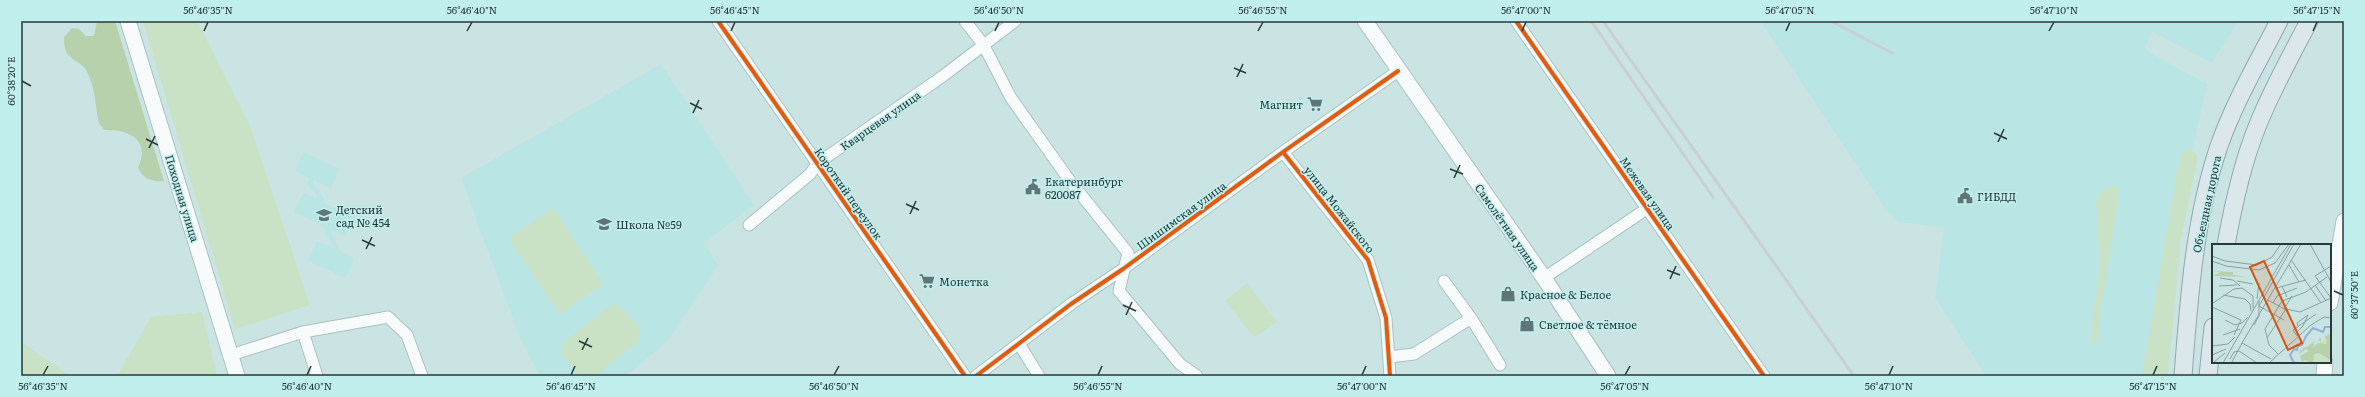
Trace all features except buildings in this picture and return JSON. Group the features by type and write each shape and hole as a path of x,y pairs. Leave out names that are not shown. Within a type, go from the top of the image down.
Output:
{"main road":[{"name":"Походная улица","path":"128,21 237,376"},
{"name":"Самолётная улица","path":"1365,21 1398,71 1544,278 1608,376"},
{"name":"Объездная дорога","path":"2183,376 2192,271 2207,188 2224,132 2246,84 2279,21"},
{"path":"2226,244 2248,153 2256,129 2267,102 2309,21"},
{"path":"2331,297 2344,221"},
{"path":"2208,376 2212,337"},
{"path":"2324,376 2325,363"}],"street":[{"name":"Короткий переулок","path":"718,21 965,376"},
{"path":"965,21 983,44 1011,98 1070,181 1128,253 1119,290 1180,364 1197,376"},
{"name":"Кварцевая улица","path":"749,225 810,174 818,163 943,76 1015,21"},
{"name":"Межевая улица","path":"1516,21 1764,376"},
{"name":"Шишимская улица","path":"976,376 1071,304 1123,270 1283,152 1398,71"},
{"name":"улица Можайского","path":"1283,152 1368,260 1386,318 1390,376"},
{"path":"1544,278 1648,208"},
{"path":"1444,281 1471,318 1500,365"},
{"path":"231,355 302,332 388,317 407,335 422,376"},
{"path":"1388,357 1414,354 1471,318"},
{"path":"302,332 317,376"},
{"path":"1019,344 1039,376"}],"shaded area":[{"path":"1760,21 2238,21 2212,63 2151,31 2145,50 2207,84 2144,376 1986,376 1935,297 1944,227 1898,222 1886,209"},
{"name":"Школа №59","path":"661,64 754,205 704,243 718,265 666,343 626,376 540,376 521,340 461,178"},
{"name":"Детский сад № 454","path":"303,152 340,169 331,188 314,180 313,183 324,199 322,202 355,217 346,236 330,230 341,252 354,258 345,278 308,261 317,241 334,248 322,225 294,212 303,193 316,199 317,197 307,183 309,178 295,171"}],"green space":[{"path":"97,21 115,21 164,181 148,179 140,172 138,168 142,151 136,138 123,132 105,130 99,124 94,93 89,76 82,65 66,52 64,37 72,28 79,29 86,36 94,36"},
{"path":"143,21 197,21 251,128 310,305 235,329"},
{"path":"2184,149 2190,149 2197,155 2197,162 2181,238 2168,376 2142,376 2176,178 2181,155"},
{"path":"2113,185 2117,187 2119,194 2096,343 2090,343 2100,265 2096,202 2102,191"},
{"path":"551,210 555,210 603,284 561,313 559,313 510,240 510,237"},
{"path":"1247,283 1277,322 1254,337 1225,301"},
{"path":"612,304 622,308 640,329 639,341 595,376 579,376 561,353 563,343"},
{"path":"202,312 217,376 117,376 151,317"},
{"path":"21,342 70,376 21,376"}],"railway":[{"path":"1591,21 1713,197"},
{"path":"1603,21 1854,376"},
{"path":"1831,21 1892,53"}],"cycle path":[{"path":"718,21 965,376"},
{"path":"1516,21 1764,376"},
{"path":"976,376 1071,304 1123,269 1283,152 1398,71"},
{"path":"1283,152 1368,260 1386,318 1390,376"}],"place":[{"name":"Магнит","path":"1315,104"},
{"name":"Екатеринбург 620087","path":"1033,187"},
{"name":"ГИБДД","path":"1965,196"},
{"name":"Детский сад № 454","path":"324,215"},
{"name":"Школа №59","path":"604,224"},
{"name":"Монетка","path":"927,281"},
{"name":"Красное & Белое","path":"1508,294"},
{"name":"Светлое & тёмное","path":"1527,324"}]}
